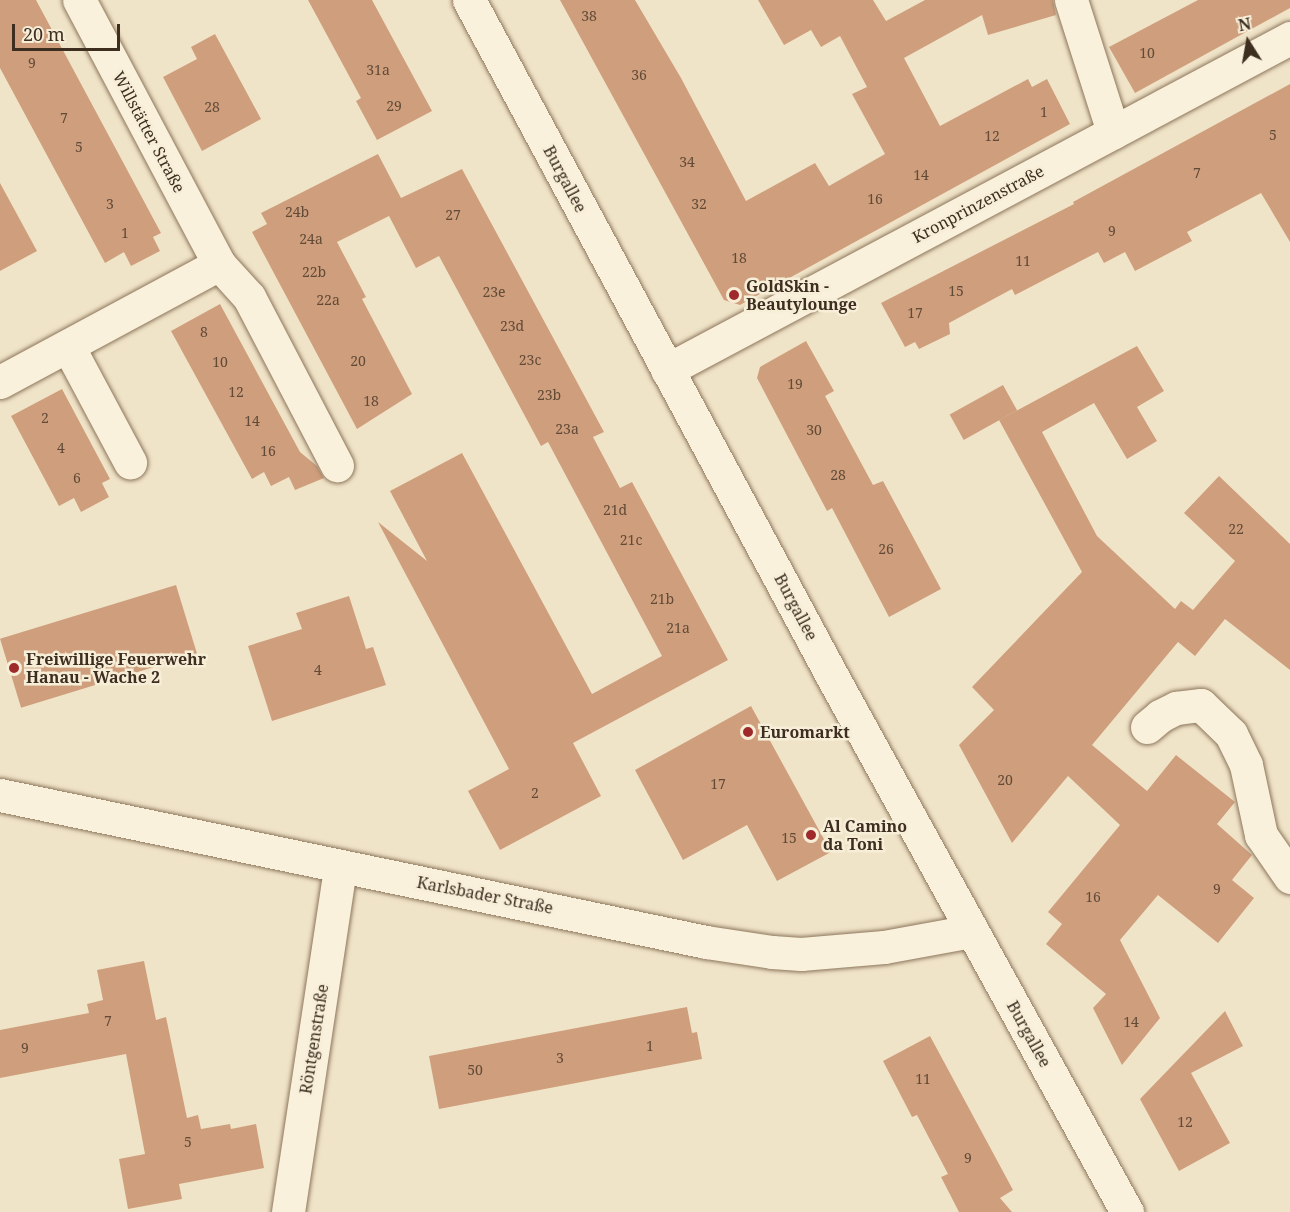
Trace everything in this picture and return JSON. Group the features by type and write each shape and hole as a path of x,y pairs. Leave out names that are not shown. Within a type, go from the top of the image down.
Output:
{"street":[{"name":"Willstätter Straße","path":"79,0 219,264 249,297 337,465"},
{"name":"Burgallee","path":"469,0 667,370 1126,1212"},
{"path":"1071,0 1113,132"},
{"name":"Kronprinzenstraße","path":"667,370 1290,38"},
{"path":"0,382 219,264"},
{"path":"68,346 130,462"},
{"path":"1147,728 1160,716 1176,708 1201,705 1231,734 1246,765 1261,835 1290,877"},
{"name":"Karlsbader Straße","path":"0,795 706,942 772,952 801,954 884,947 972,931"},
{"name":"Röntgenstraße","path":"288,1212 340,867"}],"building":[{"path":"0,0 36,0 161,233 153,237 160,251 131,266 124,252 105,263 0,68"},
{"path":"308,0 372,0 432,111 377,140 356,101 361,98"},
{"path":"560,0 635,0 681,78 746,201 815,163 829,186 885,154 852,94 867,87 840,36 821,47 811,30 784,45 758,0 873,0 886,21 925,0 1053,0 1056,15 988,35 982,15 904,58 940,126 1028,79 1032,87 1047,79 1070,124 740,305 724,300"},
{"path":"1198,0 1290,0 1290,8 1135,93 1109,47"},
{"path":"215,34 261,119 202,151 163,77 197,59 191,47"},
{"path":"1290,84 1290,242 1261,193 1187,232 1192,241 1135,271 1125,252 1104,263 1098,252 1015,295 1012,289 949,323 950,334 919,349 915,342 905,347 881,303 1074,204 1073,202"},
{"path":"378,154 401,198 462,169 604,432 593,437 620,488 632,482 728,660 573,743 601,796 500,850 468,791 509,769 378,522 427,561 390,491 462,453 592,694 662,656 548,442 541,446 439,256 416,268 389,216 337,242 366,297 362,299 412,394 357,429 252,232 267,224 261,213"},
{"path":"0,183 37,251 0,271"},
{"path":"220,304 300,452 317,466 324,478 295,490 289,477 271,486 264,472 252,479 171,331"},
{"path":"806,341 834,391 825,396 873,485 883,481 941,589 889,617 832,508 827,511 757,378 760,367"},
{"path":"1137,346 1164,391 1137,407 1157,441 1127,459 1094,403 1042,432 1097,536 1175,609 1181,601 1193,610 1235,561 1184,513 1219,476 1290,544 1290,670 1225,619 1195,656 1178,642 1092,745 1147,791 1176,755 1235,802 1217,824 1252,855 1232,880 1254,898 1218,943 1158,895 1120,940 1160,1018 1122,1065 1093,1008 1106,994 1046,944 1062,924 1048,912 1120,825 1068,776 1012,843 959,745 994,710 972,687 1082,572 999,420"},
{"path":"1003,385 1017,410 964,440 950,415"},
{"path":"62,389 110,479 102,483 109,497 81,512 74,498 59,506 11,416"},
{"path":"176,585 197,654 21,708 0,639"},
{"path":"349,596 366,649 373,647 386,685 272,721 248,646 302,629 296,613"},
{"path":"751,706 831,852 777,881 747,825 683,860 635,770"},
{"path":"144,961 156,1020 166,1017 187,1118 198,1115 201,1129 230,1124 231,1129 256,1124 264,1168 179,1184 182,1199 128,1209 119,1159 145,1154 126,1054 0,1078 0,1030 89,1013 87,1004 103,1000 97,970"},
{"path":"687,1007 692,1033 697,1032 702,1059 439,1109 429,1056"},
{"path":"1225,1011 1243,1046 1191,1073 1230,1143 1179,1171 1140,1099"},
{"path":"930,1036 1013,1190 1000,1198 1012,1212 959,1212 941,1177 948,1174 917,1115 912,1117 883,1061"}],"place":[{"name":"GoldSkin - Beautylounge","path":"734,295"},
{"name":"Freiwillige Feuerwehr Hanau - Wache 2","path":"14,668"},
{"name":"Euromarkt","path":"748,732"},
{"name":"Al Camino da Toni","path":"811,835"}]}
